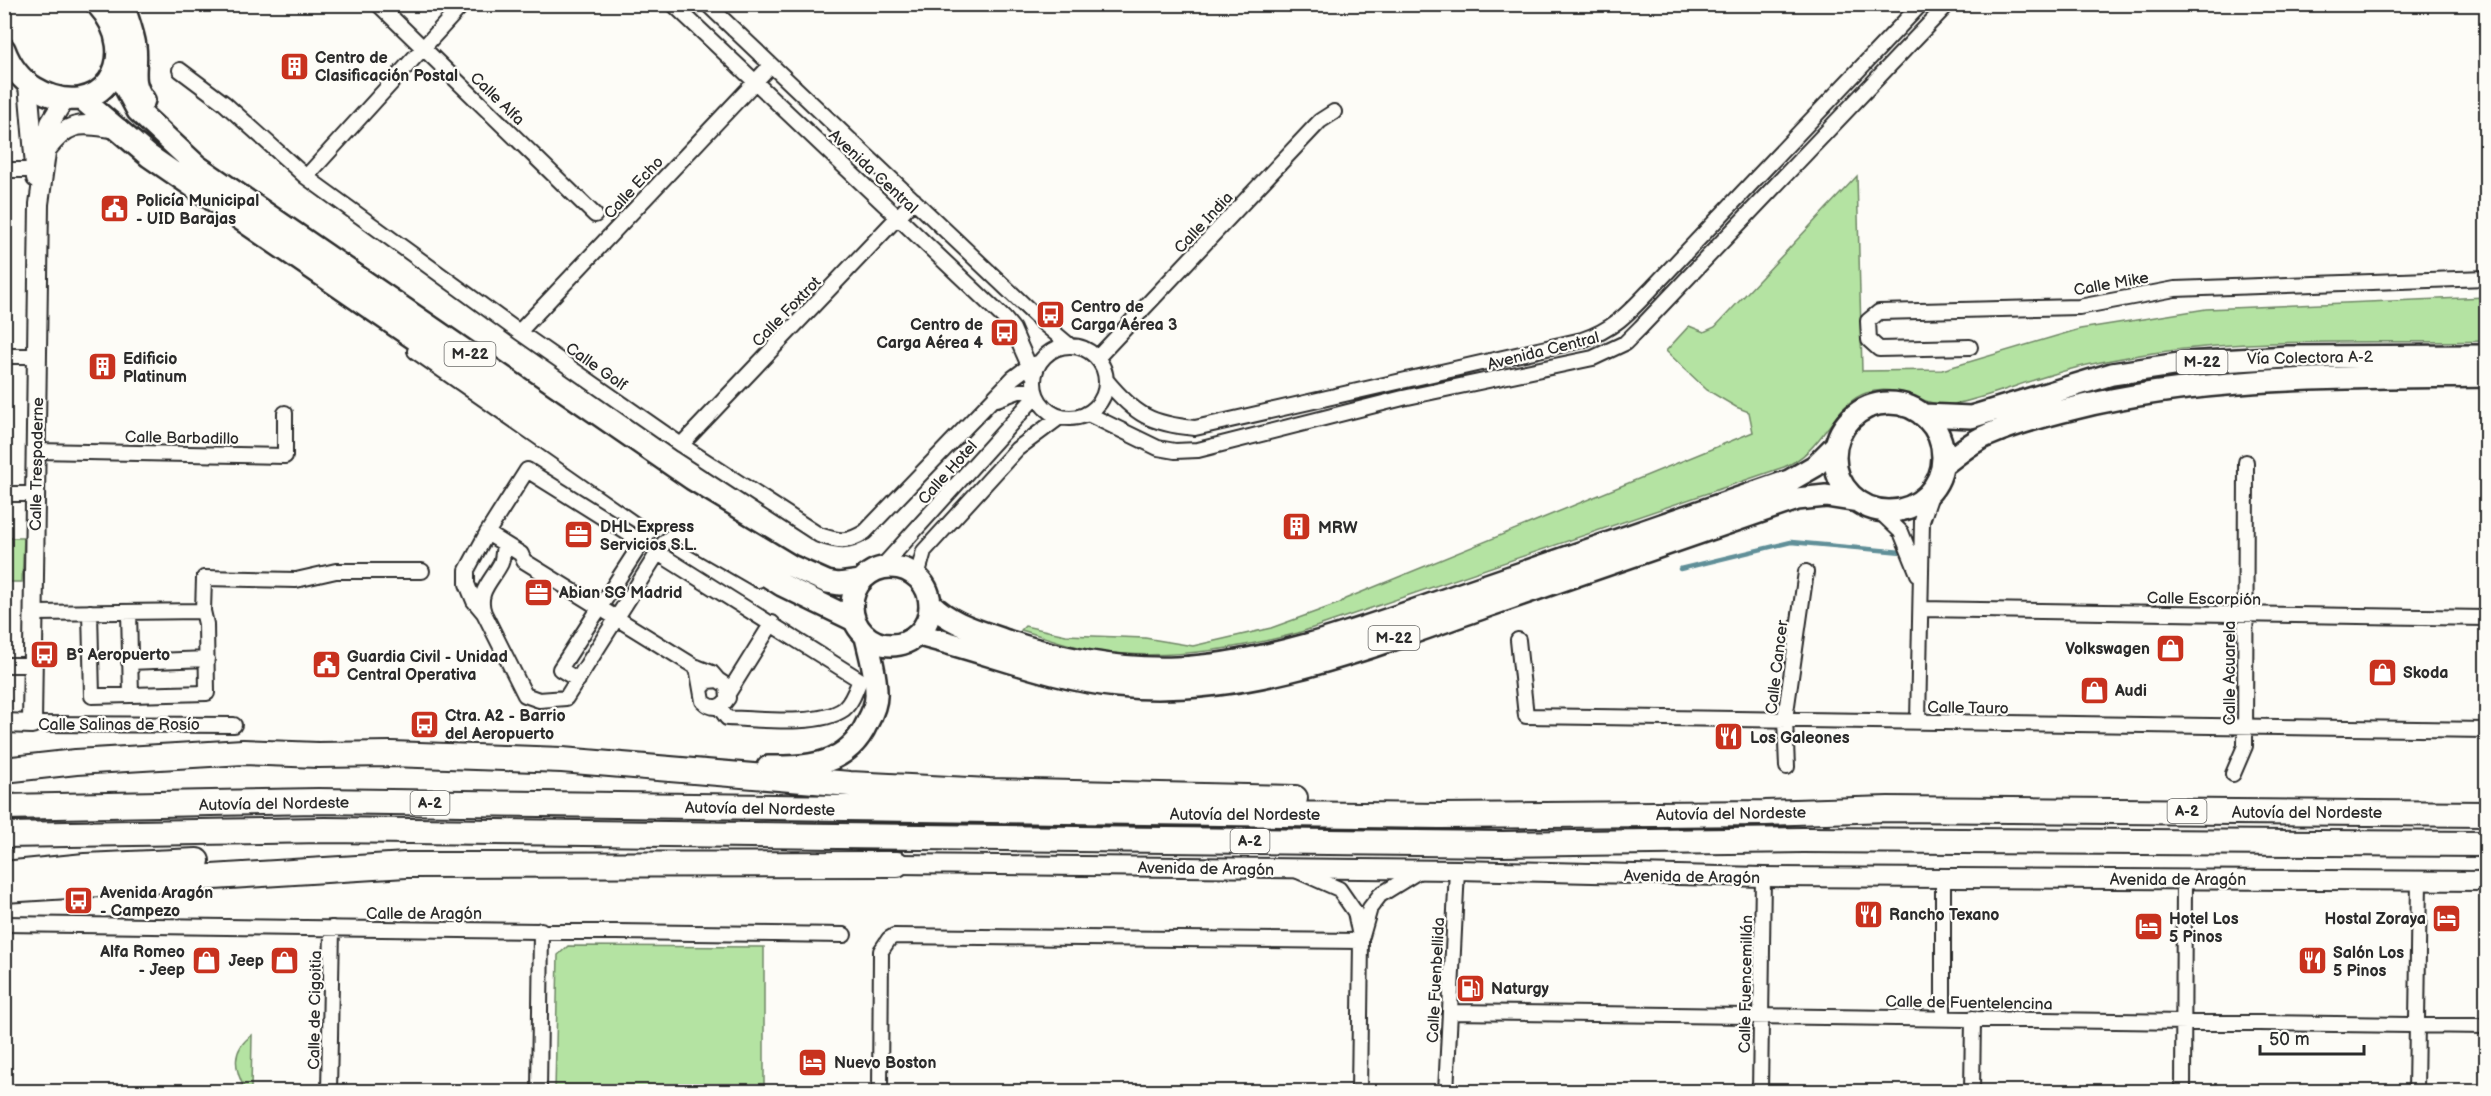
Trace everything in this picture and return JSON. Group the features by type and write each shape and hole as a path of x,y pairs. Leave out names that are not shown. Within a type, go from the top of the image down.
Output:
{"highway":[{"path":"4,770 76,762 243,752 489,758 626,765 850,784 1001,792 1326,799 1438,804"},
{"path":"795,809 822,800 867,799 1368,805 1834,803 1888,809"},
{"name":"Autovía del Nordeste","path":"4,807 318,801 1429,816 1765,813 1888,809 2487,814"},
{"name":"Autovía del Nordeste","path":"8,836 325,830 1503,844 1803,840 2487,844"},
{"path":"4,874 84,866 263,860 687,858 788,859 897,864"},
{"path":"4,890 406,865 897,864"}],"main road":[{"path":"4,49 14,69 28,84 47,95 73,100 103,88 116,70 119,56 111,7"},
{"path":"111,7 135,46 134,79 138,93 197,166"},
{"name":"M-22","path":"116,70 138,111 197,166 680,499 791,566 827,582 839,584 861,581"},
{"name":"M-22","path":"73,100 120,129 149,156 379,316 671,515 782,585 860,628"},
{"name":"Vía Colectora A-2","path":"1924,415 1971,417 2112,374 2186,363 2288,357 2487,356"},
{"name":"M-22","path":"1943,465 1986,435 2051,414 2122,397 2303,378 2487,376"},
{"name":"M-22","path":"931,604 958,624 1071,659 1122,667 1176,668 1235,662 1297,647 1400,615 1789,481 1815,466 1836,445 1849,420 1872,405 1900,404 1924,415"},
{"path":"1924,415 1938,433 1944,454 1943,465 1933,489"},
{"path":"1836,445 1837,470 1849,492 1868,505"},
{"name":"M-22","path":"918,635 1055,675 1118,686 1175,688 1240,680 1305,667 1405,635 1797,499 1826,496 1889,511 1914,505 1933,489"},
{"path":"626,765 802,768 825,763 845,752 861,737 877,695 852,606 854,593 861,581 870,573 881,568 900,568 917,576 929,594 931,604 930,616 918,635 901,644 889,645 877,643 860,628"}],"street":[{"name":"Calle Alfa","path":"378,4 595,215"},
{"path":"306,177 463,4"},
{"name":"Avenida Central","path":"673,4 1005,318 1033,368"},
{"name":"Avenida Central","path":"707,4 1043,323 1069,345"},
{"name":"Avenida Central","path":"1106,380 1134,411 1163,425 1195,428 1582,340 1603,333 1622,319 1656,285 1921,4"},
{"name":"Avenida Central","path":"1088,414 1158,448 1175,451 1198,450 1404,399 1593,358 1608,352 1625,343 1698,269 1948,4"},
{"name":"Calle Echo","path":"519,332 771,65"},
{"name":"Calle Golf","path":"180,70 224,103 306,177 519,332 681,445 819,536 835,541 851,541 866,532 1013,378 1033,368"},
{"name":"Calle Trespaderne","path":"28,84 34,170 39,204"},
{"name":"Calle Trespaderne","path":"32,724 39,204 50,123 73,100"},
{"name":"Calle India","path":"1097,357 1320,121 1334,112"},
{"path":"47,149 65,130 81,124 120,129"},
{"path":"4,170 34,170"},
{"name":"Calle Foxtrot","path":"681,445 914,200"},
{"name":"Calle Mike","path":"1970,347 1879,349 1869,340 1868,321 1880,312 2079,307 2175,289 2487,278"},
{"path":"379,316 413,350 651,516 652,525 642,542 560,669 578,680"},
{"path":"1069,345 1089,351 1097,357 1104,368 1106,380 1104,393 1098,405 1088,414 1076,418 1060,417 1042,405 1035,394 1033,368 1046,354 1057,347 1069,345"},
{"path":"4,356 38,356"},
{"path":"994,399 1018,391 1035,394"},
{"name":"Calle Hotel","path":"881,568 1035,394"},
{"name":"Calle Barbadillo","path":"37,452 285,456 285,413"},
{"path":"917,576 924,551 1017,448 1060,417"},
{"name":"Calle Acuarela","path":"2233,774 2245,746 2246,727 2246,462"},
{"path":"484,613 474,601 467,584 467,570 487,533 527,470 642,542"},
{"path":"1918,722 1922,522 1933,489"},
{"path":"4,494 36,494"},
{"path":"1868,505 1901,532 1920,579"},
{"path":"487,533 521,554 524,561"},
{"path":"504,544 501,562 483,590 481,605 525,695 539,700 562,700 578,680 658,553 671,537 682,536 753,579 782,585"},
{"path":"658,553 860,680 849,703 842,711 817,719 727,718 719,707"},
{"path":"501,562 509,559 524,561 697,667 712,673 727,686 729,692"},
{"path":"90,612 92,696 207,693 206,624 203,611 204,578 296,580 336,571 422,571"},
{"name":"Calle Cancer","path":"1787,767 1785,719 1806,572"},
{"name":"Calle Escorpión","path":"1921,609 2487,618"},
{"path":"34,613 203,611"},
{"path":"129,612 130,695"},
{"path":"697,667 703,701 713,707 719,707 728,699 729,692 772,623"},
{"name":"Calle Tauro","path":"1518,640 1526,716 2487,730"},
{"path":"129,662 207,659"},
{"path":"4,666 33,665"},
{"path":"701,689 708,681 718,680"},
{"name":"Calle Salinas de Rosío","path":"4,723 234,724"},
{"name":"Avenida de Aragón","path":"897,864 1457,870 1763,877 2487,881"},
{"path":"1296,870 1339,889 1355,912 1361,941 1359,1092"},
{"path":"1361,941 1370,908 1393,885 1420,870"},
{"name":"Calle Fuenbellida","path":"1446,1092 1457,870"},
{"name":"Calle Fuencemillán","path":"1760,1092 1763,877"},
{"path":"1943,878 1943,1017"},
{"path":"2183,1092 2184,880"},
{"path":"2416,1092 2419,880"},
{"name":"Calle de Aragón","path":"4,924 844,935"},
{"name":"Calle de Cigoitia","path":"329,1092 332,928"},
{"path":"539,1092 541,930"},
{"path":"880,1092 881,951 888,939 894,936 1361,941"},
{"name":"Calle de Fuentelencina","path":"1450,1012 2487,1026"},
{"path":"1972,1092 1973,1018"}],"green space":[{"path":"1857,176 1862,371 1942,370 2080,329 2206,309 2486,297 2486,341 2282,343 2201,347 2120,358 2080,367 1980,398 1943,405 1891,391 1866,393 1845,407 1798,460 1784,467 1298,633 1224,649 1148,655 1097,651 1021,630 1025,626 1066,635 1145,638 1193,646 1271,628 1340,603 1753,432 1749,412 1707,390 1666,351 1689,326 1704,332 1715,327"},
{"path":"5,538 24,538 22,582 5,582"},
{"path":"568,946 764,947 764,1091 555,1091 558,955"},
{"path":"252,1035 251,1090 245,1089 241,1082 237,1060 240,1047"}],"waterway":[{"path":"1680,569 1791,542 1902,552"}],"place":[{"name":"Centro de Clasificación Postal","path":"294,66"},
{"name":"Policía Municipal - UID Barajas","path":"115,209"},
{"name":"Centro de Carga Aérea 3","path":"1050,315"},
{"name":"Centro de Carga Aérea 4","path":"1004,333"},
{"name":"Edificio Platinum","path":"102,367"},
{"name":"MRW","path":"1297,527"},
{"name":"DHL Express Servicios S.L.","path":"579,535"},
{"name":"Abian SG Madrid","path":"538,592"},
{"name":"Volkswagen","path":"2171,648"},
{"name":"Bº Aeropuerto","path":"45,654"},
{"name":"Guardia Civil - Unidad Central Operativa","path":"326,665"},
{"name":"Skoda","path":"2382,672"},
{"name":"Audi","path":"2094,690"},
{"name":"Ctra. A2 - Barrio del Aeropuerto","path":"424,724"},
{"name":"Los Galeones","path":"1729,737"},
{"name":"Avenida Aragón - Campezo","path":"79,901"},
{"name":"Rancho Texano","path":"1868,914"},
{"name":"Hostal Zoraya","path":"2447,918"},
{"name":"Hotel Los 5 Pinos","path":"2148,927"},
{"name":"Alfa Romeo - Jeep","path":"206,960"},
{"name":"Jeep","path":"285,960"},
{"name":"Salón Los 5 Pinos","path":"2312,961"},
{"name":"Naturgy","path":"1470,988"},
{"name":"Nuevo Boston","path":"813,1062"}]}
